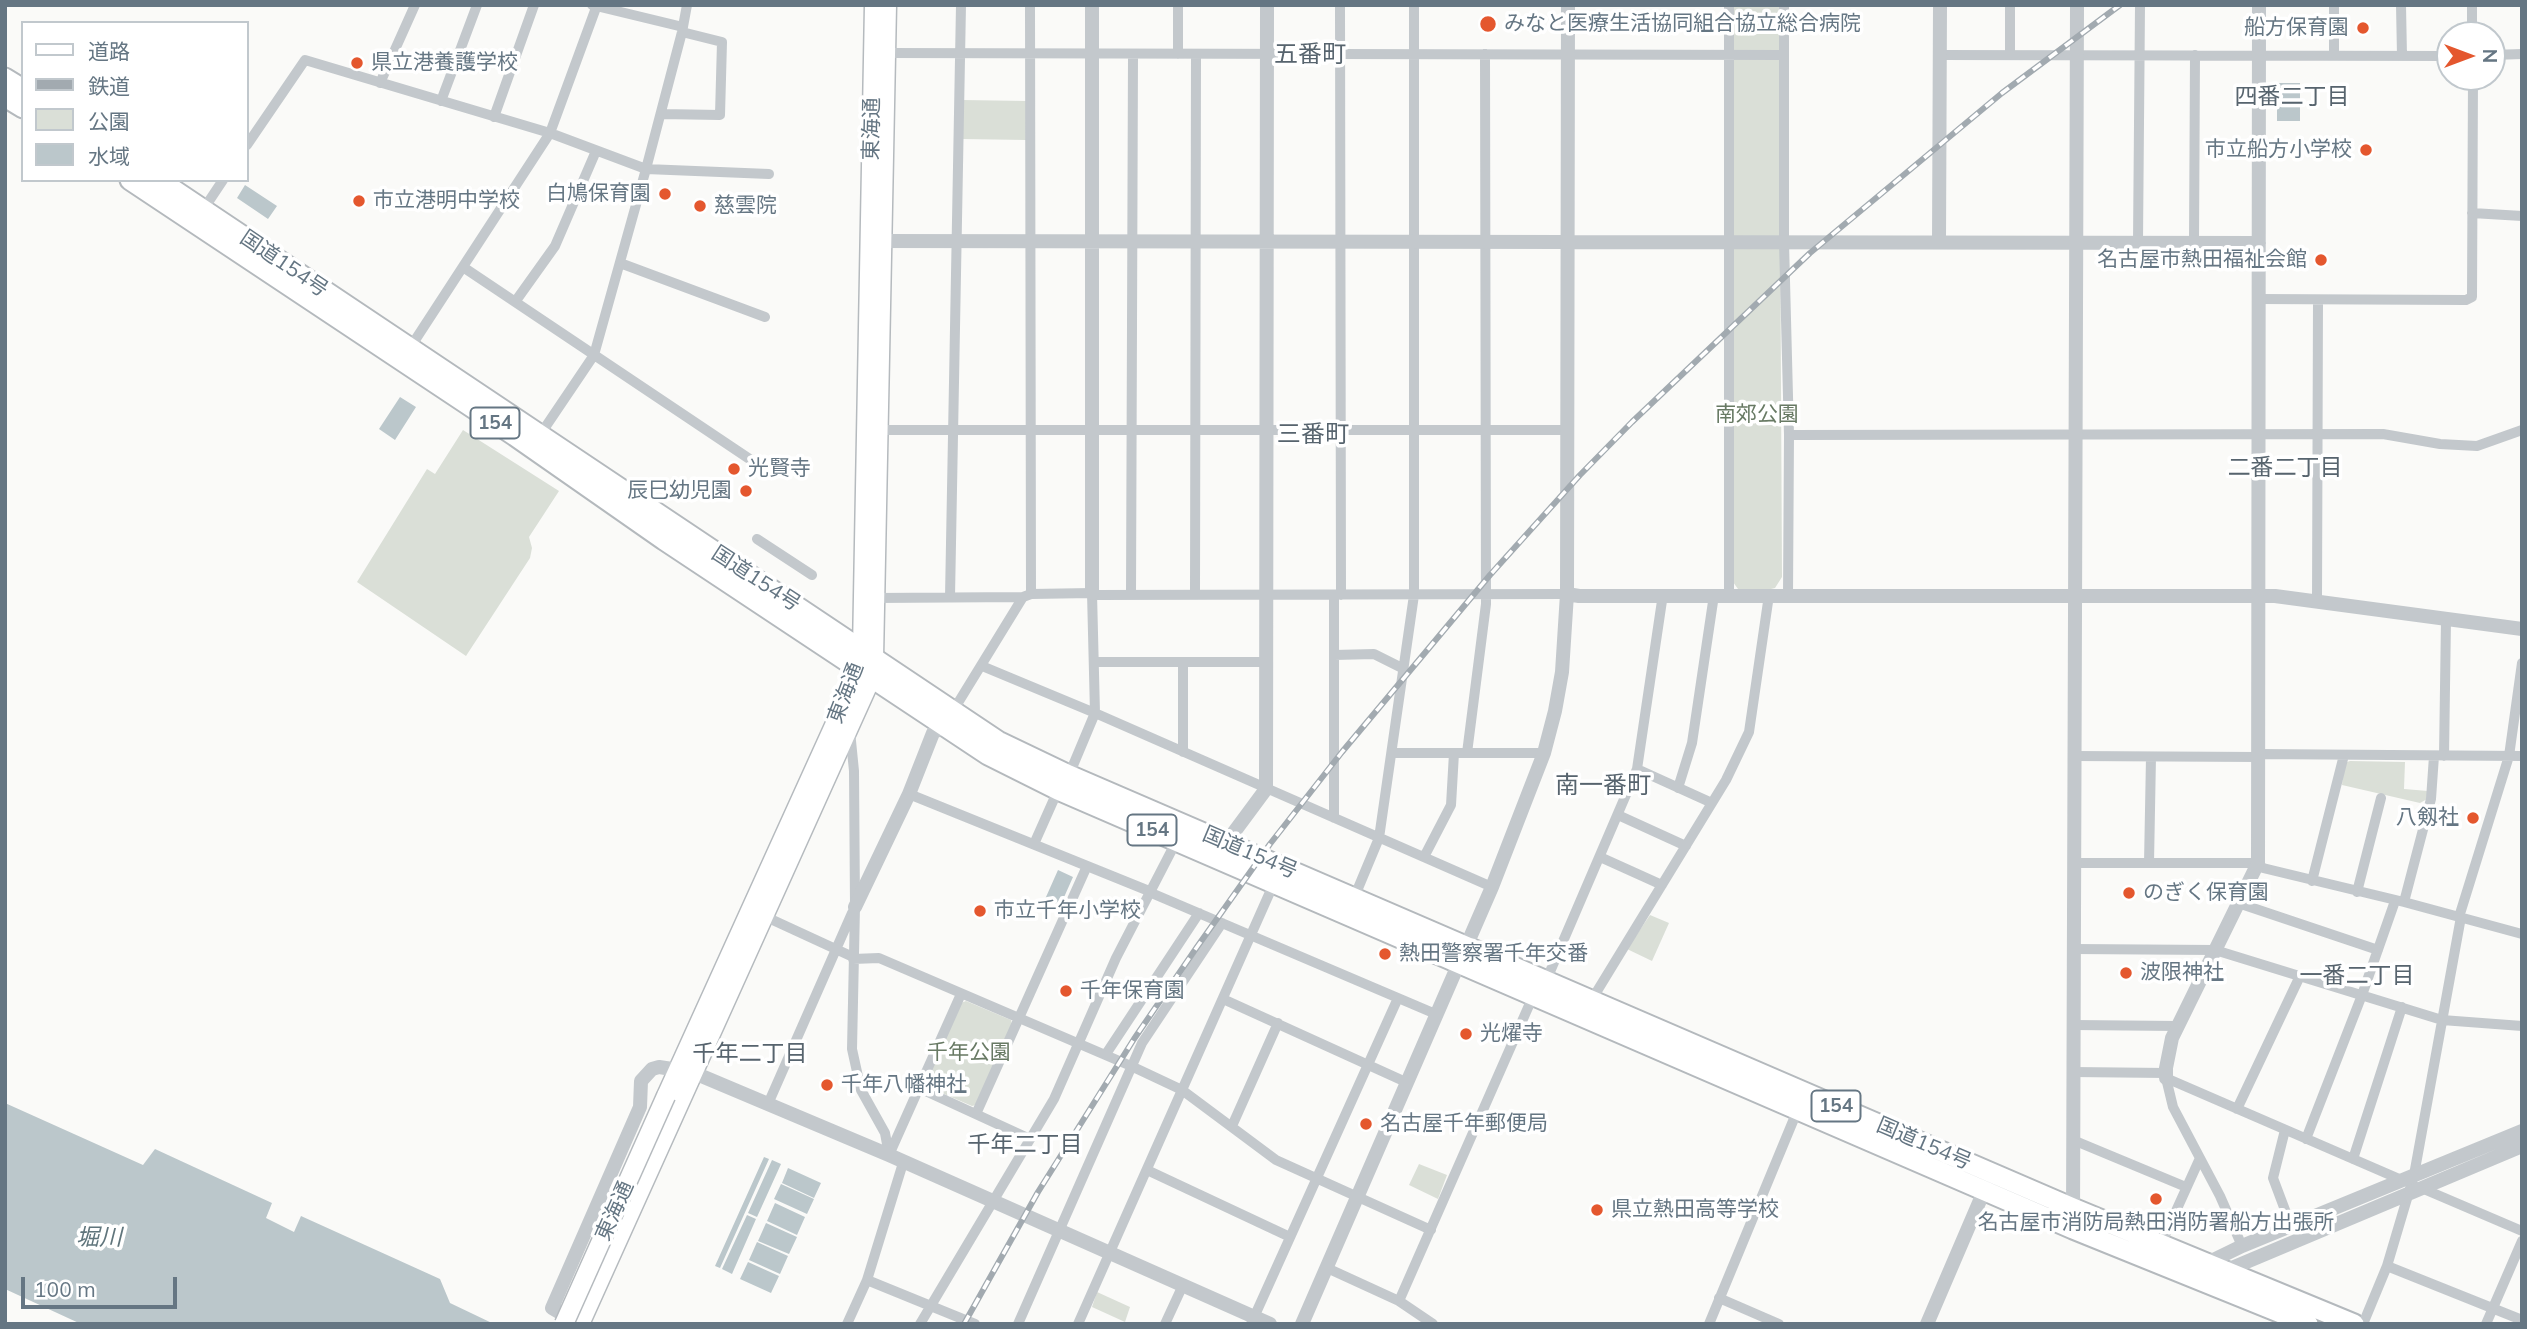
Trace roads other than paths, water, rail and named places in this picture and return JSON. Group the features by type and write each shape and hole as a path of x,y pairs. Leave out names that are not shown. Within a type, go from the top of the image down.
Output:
{"highway":[{"path":"5,78 21,88"},
{"path":"5,97 21,107"},
{"name":"国道154号","path":"134,182 405,355 540,435 868,654 948,718"},
{"name":"国道154号","path":"162,182 664,540 865,674 998,741 1063,783 1177,840 1274,883 1540,988 1798,1109 1988,1182 2073,1209 2161,1244 2308,1324"},
{"name":"国道154号","path":"1063,783 1226,843 1354,898 1464,956"},
{"name":"国道154号","path":"1540,988 1591,1001 1988,1182 2073,1229 2187,1274 2212,1271 2354,1324"}],"main road":[{"name":"東海通","path":"564,1324 673,1099 691,1073 764,916 849,725 865,674 876,598 879,430 874,5"},
{"name":"東海通","path":"868,654 876,241 887,5"},
{"name":"東海通","path":"691,1073 865,674"},
{"name":"東海通","path":"580,1324 673,1099"}],"street":[{"path":"380,83 415,5"},
{"path":"441,101 477,5"},
{"path":"494,117 534,5"},
{"path":"592,5 722,42 720,115 660,114"},
{"path":"540,435 594,355 646,169 687,5"},
{"path":"950,597 961,5"},
{"path":"768,1104 855,907 909,794 933,733 948,718 1027,595 1031,430 1030,5"},
{"path":"1034,844 1095,713 1092,5"},
{"path":"1178,5 1178,54"},
{"path":"1226,843 1266,789 1267,5"},
{"path":"1334,818 1334,655 1338,595 1340,430 1340,5"},
{"path":"1354,898 1379,838 1414,595 1414,5"},
{"path":"1302,1324 1492,887 1544,753 1562,673 1567,594 1568,5"},
{"path":"1678,788 1692,743 1721,594 1729,242 1729,5"},
{"path":"1784,5 1788,595"},
{"path":"1939,242 1940,5"},
{"path":"2010,5 2010,55"},
{"path":"2073,1229 2077,5"},
{"path":"2138,242 2140,5"},
{"path":"2242,1246 2173,1107 2166,1075 2168,1053 2177,1026 2258,863 2259,5"},
{"path":"2334,5 2334,56"},
{"path":"2401,5 2402,56"},
{"path":"405,355 550,133 597,6"},
{"path":"886,53 1784,55"},
{"path":"1131,595 1133,54"},
{"path":"1195,595 1196,54"},
{"path":"1467,753 1486,594 1485,54"},
{"path":"1940,55 2436,56"},
{"path":"2194,242 2195,55"},
{"path":"248,144 305,60 550,133 646,169 769,174"},
{"path":"2259,299 2466,300 2472,297 2473,91"},
{"path":"515,302 555,246 596,151"},
{"path":"203,209 222,182"},
{"path":"2472,213 2522,216"},
{"path":"876,241 2259,243"},
{"path":"620,263 765,317"},
{"path":"463,267 760,466"},
{"path":"2317,601 2318,299"},
{"path":"879,430 1567,430"},
{"path":"1789,435 2383,434 2440,444 2477,446 2522,430"},
{"path":"757,539 812,575"},
{"path":"876,598 1093,594 2258,596 2317,601 2522,629"},
{"path":"1399,1301 1600,857 1637,769 1662,594"},
{"path":"1591,1001 1727,780 1749,732 1769,595"},
{"path":"2306,1139 2399,901 2431,799 2439,756 2446,619"},
{"path":"1334,655 1374,654 1404,669"},
{"path":"1094,662 1267,662"},
{"path":"1183,662 1183,752"},
{"path":"2363,1324 2387,1266 2411,1184 2460,917 2510,756 2522,663"},
{"path":"982,666 1492,887"},
{"path":"849,725 854,771 855,907 851,1028 856,1070 862,1090 886,1133 889,1155"},
{"path":"1392,753 1544,753"},
{"path":"1424,857 1451,805 1454,753"},
{"path":"2312,881 2344,755"},
{"path":"2074,756 2522,756"},
{"path":"2149,863 2151,757"},
{"path":"1637,769 1712,803"},
{"path":"909,794 1149,891 1438,1015"},
{"path":"2357,892 2381,798"},
{"path":"1618,815 1686,846"},
{"path":"920,1324 1054,1099 1149,891 1177,840"},
{"path":"1600,857 1662,885"},
{"path":"2074,863 2258,863"},
{"path":"2258,863 2263,869 2522,934"},
{"path":"976,1114 1087,866"},
{"path":"1078,1324 1274,883"},
{"path":"2238,903 2378,950"},
{"path":"1106,1054 1199,913"},
{"path":"764,916 853,958 879,958 1106,1054 1182,1090 1276,1160 1431,1230"},
{"path":"1018,1324 1142,1043 1222,923"},
{"path":"2074,949 2215,950 2442,1020 2522,1026"},
{"path":"2236,1109 2300,976"},
{"path":"889,1155 961,993"},
{"path":"1253,1320 1398,998"},
{"path":"1223,999 1408,1083"},
{"path":"2353,1159 2402,1007"},
{"path":"1232,1126 1278,1023"},
{"path":"2074,1025 2177,1026"},
{"path":"580,1324 552,1308 640,1107 641,1081 652,1069 659,1067 691,1073 768,1104 1183,1285 1253,1320 1270,1324"},
{"path":"2073,1072 2166,1075 2236,1109 2522,1231"},
{"path":"590,1324 691,1073"},
{"path":"919,1088 1030,1139"},
{"path":"1709,1324 1798,1109"},
{"path":"2285,1130 2273,1178 2291,1226"},
{"path":"2212,1271 2411,1184 2522,1131"},
{"path":"2073,1140 2186,1188"},
{"path":"2212,1271 2242,1246 2291,1226 2522,1146"},
{"path":"2161,1244 2200,1157"},
{"path":"848,1324 867,1280 903,1163"},
{"path":"1147,1170 1290,1237"},
{"path":"1927,1324 1988,1182"},
{"path":"2486,1324 2522,1241"},
{"path":"2387,1266 2522,1320"},
{"path":"1326,1268 1399,1301 1433,1324"},
{"path":"867,1280 975,1324"},
{"path":"1165,1324 1183,1285"},
{"path":"1719,1298 1779,1324"}],"water":[{"path":"2277,83 2300,83 2300,121 2277,121"},
{"path":"245,185 277,206 268,219 237,198"},
{"path":"400,397 416,407 395,440 379,429"},
{"path":"1058,870 1073,877 1057,913 1042,906"},
{"name":"堀川","path":"5,1103 143,1165 155,1149 272,1203 266,1218 294,1232 301,1216 440,1279 450,1303 494,1324 81,1324 5,1289"},
{"path":"764,1157 769,1159 720,1268 715,1266"},
{"path":"772,1160 781,1164 757,1217 748,1213"},
{"path":"788,1168 821,1183 814,1198 782,1183"},
{"path":"781,1184 814,1199 807,1214 774,1199"},
{"path":"775,1203 805,1217 797,1235 767,1221"},
{"path":"747,1215 756,1219 732,1274 722,1269"},
{"path":"766,1223 797,1237 789,1254 758,1241"},
{"path":"757,1242 788,1256 780,1274 749,1260"},
{"path":"748,1262 779,1276 771,1293 740,1279"}],"railway":[{"path":"964,1324 1038,1192 1134,1039 1197,947 1270,844 1342,752 1490,575 1632,422 1810,253 2002,93 2120,5"}],"place":[{"name":"みなと医療生活協同組合協立総合病院","path":"1488,24"},
{"name":"船方保育園","path":"2363,28"},
{"name":"県立港養護学校","path":"357,63"},
{"name":"市立船方小学校","path":"2366,150"},
{"name":"白鳩保育園","path":"665,194"},
{"name":"市立港明中学校","path":"359,201"},
{"name":"慈雲院","path":"700,206"},
{"name":"名古屋市熱田福祉会館","path":"2321,260"},
{"name":"光賢寺","path":"734,469"},
{"name":"辰巳幼児園","path":"746,491"},
{"name":"八剱社","path":"2473,818"},
{"name":"のぎく保育園","path":"2129,893"},
{"name":"市立千年小学校","path":"980,911"},
{"name":"熱田警察署千年交番","path":"1385,954"},
{"name":"波限神社","path":"2126,973"},
{"name":"千年保育園","path":"1066,991"},
{"name":"光燿寺","path":"1466,1034"},
{"name":"千年八幡神社","path":"827,1085"},
{"name":"名古屋千年郵便局","path":"1366,1124"},
{"name":"名古屋市消防局熱田消防署船方出張所","path":"2156,1199"},
{"name":"県立熱田高等学校","path":"1597,1210"}],"district":[{"name":"五番町","path":"1310,55"},
{"name":"四番二丁目","path":"2292,97"},
{"name":"三番町","path":"1313,435"},
{"name":"二番二丁目","path":"2285,468"},
{"name":"南一番町","path":"1603,786"},
{"name":"一番二丁目","path":"2357,976"},
{"name":"千年二丁目","path":"750,1054"},
{"name":"千年二丁目","path":"1025,1145"}],"park label":[{"name":"南郊公園","path":"1757,415"},
{"name":"千年公園","path":"969,1053"}]}
